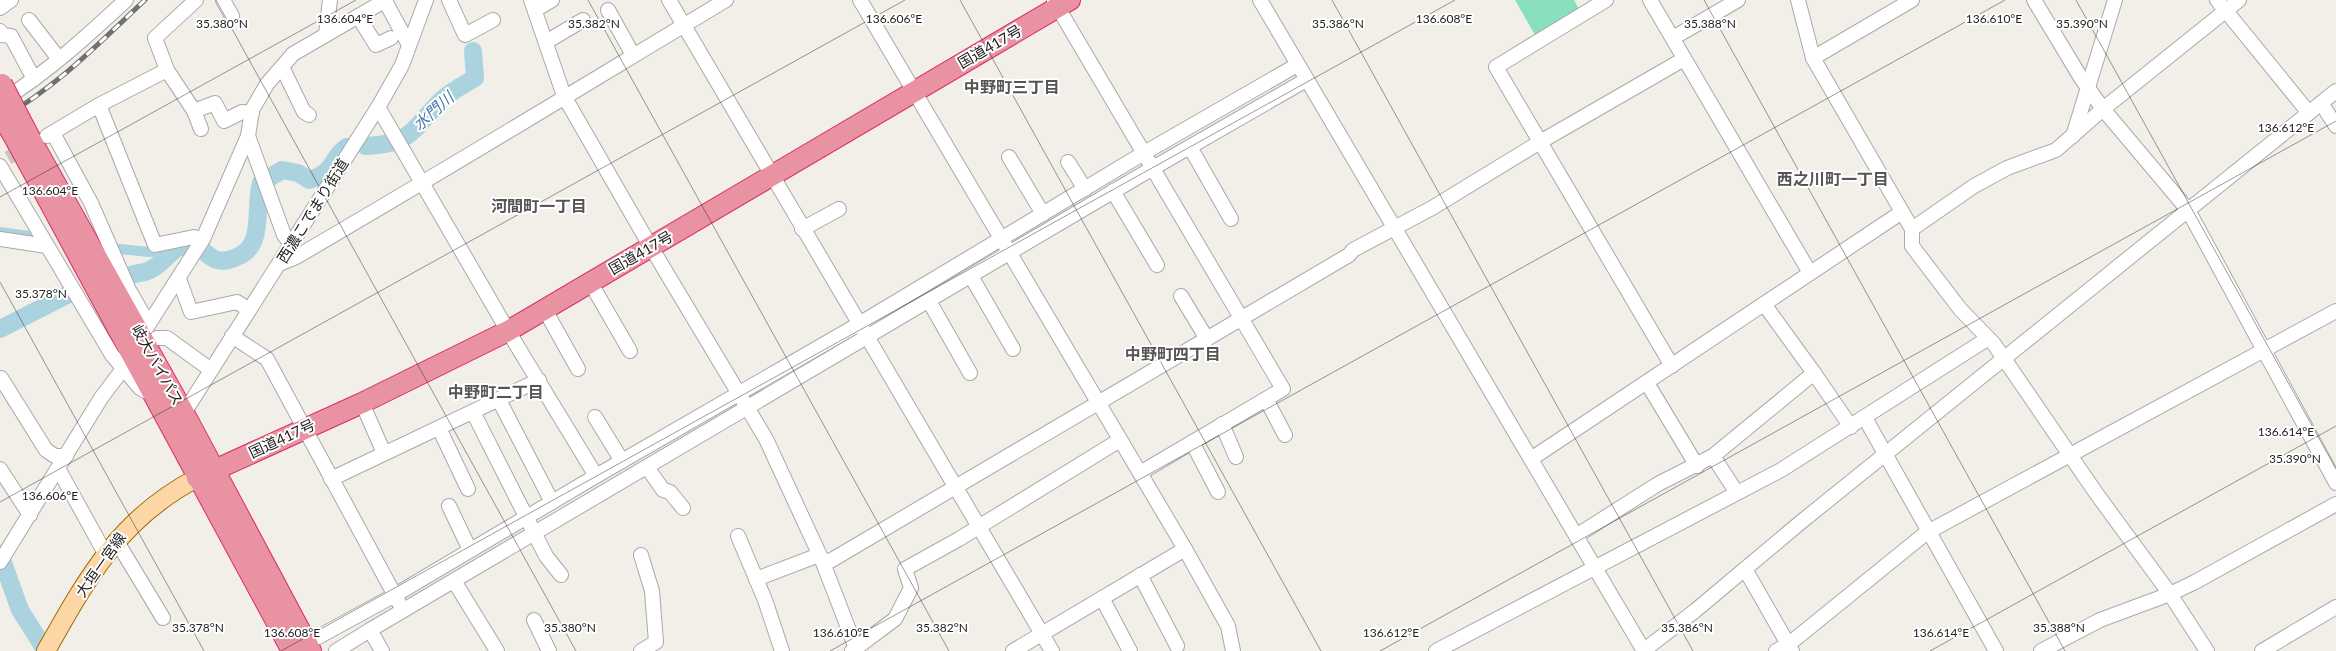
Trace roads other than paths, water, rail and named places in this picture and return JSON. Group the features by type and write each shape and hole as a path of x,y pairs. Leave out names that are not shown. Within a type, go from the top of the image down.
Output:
{"highway":[{"name":"国道417号","path":"205,474 362,403 508,331 914,92 1060,2"},
{"name":"岐大バイパス","path":"0,89 22,149 127,363 152,395 205,474 303,648"},
{"name":"岐大バイパス","path":"0,112 22,149 148,332 184,414 205,474"}],"main road":[{"name":"大垣一宮線","path":"49,645 116,540 151,506 173,490 205,474"}],"street":[{"path":"0,8 11,0"},
{"path":"0,89 34,79 126,0"},
{"path":"196,0 155,38 167,70 194,111 201,129"},
{"path":"223,0 232,16"},
{"path":"326,34 330,0"},
{"path":"211,370 167,338 148,332 201,244 248,136 252,113 267,84 293,54 386,0 409,45"},
{"name":"西濃こでまり街道","path":"184,414 378,107 402,65 426,0"},
{"path":"449,0 465,35 493,20"},
{"path":"552,0 533,5 564,96 651,247 766,439 820,557 855,650 895,619 911,588 905,569 959,540 1120,440"},
{"path":"669,0 1052,651"},
{"path":"279,264 296,257 423,184 564,96 726,0"},
{"path":"860,0 1184,548 1228,626 1233,651"},
{"path":"1260,0 1643,651 2336,91"},
{"path":"1606,0 1496,67 1672,366"},
{"path":"1650,0 1810,273"},
{"path":"1673,38 1738,0"},
{"path":"1798,0 1813,58 1912,229 1912,246 1960,309 1994,344 2070,456 2170,594 2207,651"},
{"path":"1813,58 1912,0"},
{"path":"2034,0 2103,108 2188,210 2336,483"},
{"path":"2073,136 2115,0"},
{"path":"1912,229 1974,186 2007,168 2042,157 2056,150 2222,5 2239,0"},
{"path":"1060,2 1149,161 1283,389 1140,473"},
{"path":"2222,5 2309,113"},
{"path":"608,10 633,55"},
{"path":"358,16 376,45 391,38"},
{"path":"29,20 59,59"},
{"path":"546,42 583,20"},
{"path":"0,31 2,35 11,36 34,79"},
{"path":"756,579 820,557 830,561 1684,58"},
{"path":"282,67 304,112 309,115"},
{"path":"3,558 66,456 127,363 112,354 48,246 22,149 99,105 167,70"},
{"path":"862,330 929,301 971,276 1044,214 1085,189 1149,161 1190,147 1302,72"},
{"path":"336,651 370,630 399,603 470,550 530,525 647,467 744,400 1005,246 1114,191 1149,161 1302,72"},
{"path":"194,111 215,103 224,120 242,112 252,113"},
{"path":"2321,103 2336,126"},
{"path":"99,105 155,245 194,237 201,244"},
{"path":"378,107 508,331 596,476"},
{"path":"248,136 284,235 292,244"},
{"path":"1190,147 1231,219"},
{"path":"1010,157 1044,214"},
{"path":"1068,162 1085,189"},
{"path":"1114,191 1157,265"},
{"path":"802,229 839,209"},
{"path":"1531,460 1902,212"},
{"path":"0,239 48,246"},
{"path":"971,276 1013,349"},
{"path":"179,279 191,312 237,302 249,310"},
{"path":"590,282 630,351"},
{"path":"1181,296 1207,339"},
{"path":"929,301 970,373"},
{"path":"1764,304 1851,427"},
{"path":"544,310 578,369"},
{"path":"1746,569 1786,649 1929,532 2336,311"},
{"path":"232,336 267,359 399,603"},
{"path":"1436,651 1781,470 1851,427 1987,338"},
{"path":"1576,536 1658,484 1697,466 1713,456 1814,374"},
{"path":"0,378 46,450 55,456 66,456"},
{"path":"332,479 539,380"},
{"path":"1647,383 1697,466"},
{"path":"1266,399 1285,436"},
{"path":"499,400 552,502"},
{"path":"303,648 399,603 454,581 530,525 552,502 622,461 744,400"},
{"path":"362,403 384,453"},
{"path":"473,412 530,525 540,555 561,576"},
{"path":"595,417 622,461"},
{"path":"1865,418 1887,454 1996,651"},
{"path":"1222,424 1236,457"},
{"path":"439,428 468,490"},
{"path":"1192,442 1218,492"},
{"path":"1713,456 1737,493"},
{"path":"647,467 663,490 670,492 683,508"},
{"path":"0,469 30,515"},
{"path":"58,470 106,555"},
{"path":"2041,651 2100,620 2170,594 2336,504"},
{"path":"449,506 470,550"},
{"path":"738,536 782,651"},
{"path":"116,540 163,618"},
{"path":"1013,651 1184,548"},
{"path":"641,555 652,591 656,642 647,649"},
{"path":"1140,575 1177,646"},
{"path":"454,581 497,651"},
{"path":"1102,598 1130,651"},
{"path":"2262,651 2336,607"},
{"path":"534,620 548,651"},
{"path":"370,630 382,651"}],"waterway":[{"name":"水門川","path":"365,146 382,145 404,138 445,97 475,78 473,51"},
{"name":"水門川","path":"131,275 150,270 177,248 187,244 200,248 217,260 223,261 239,256 247,250 256,234 261,183 282,170 298,173 309,180 325,172 347,147"},
{"path":"0,232 37,237"},
{"path":"120,249 149,252 176,250"},
{"name":"水門川","path":"0,329 67,295"},
{"name":"水門川","path":"0,554 20,610 46,651"}],"tunnel":[{"path":"8,158 29,146"}],"railway":[{"path":"0,119 21,107 59,79 145,0"}],"district":[{"name":"中野町三丁目","path":"1012,87"},
{"name":"西之川町一丁目","path":"1833,179"},
{"name":"河間町一丁目","path":"539,206"},
{"name":"中野町四丁目","path":"1173,354"},
{"name":"中野町二丁目","path":"496,392"}]}
